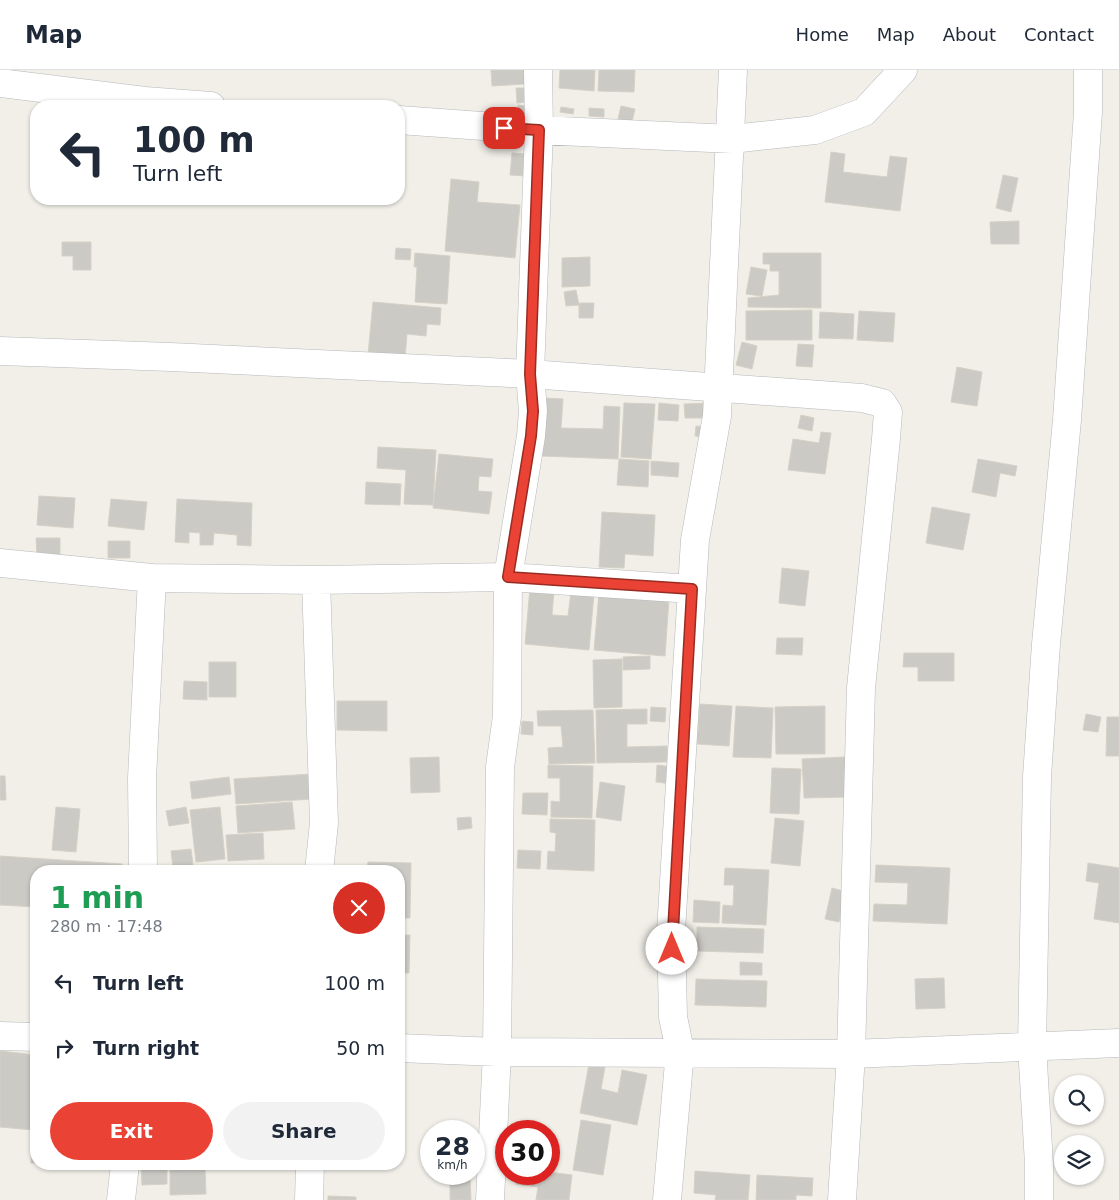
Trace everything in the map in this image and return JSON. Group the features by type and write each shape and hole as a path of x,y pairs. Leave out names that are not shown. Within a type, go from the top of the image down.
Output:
{"street":[{"path":"490,1200 497,1052 500,768 507,716 508,577 529,452 533,411 530,374 539,130 538,70"},
{"path":"667,1200 680,1051 672,1017 671,931 696,540 717,416 717,387 732,139 733,70"},
{"path":"405,120 539,130 732,139 815,130 864,112 903,70"},
{"path":"1039,1200 1039,1164 1032,1046 1037,777 1046,644 1067,420 1088,112 1088,70"},
{"path":"0,83 137,100"},
{"path":"0,351 530,374 862,398 882,403 888,412 861,688 851,1054 842,1200"},
{"path":"0,563 152,578 316,580 508,577 692,589"},
{"path":"143,865 142,778 152,578"},
{"path":"316,580 324,823 320,865"},
{"path":"0,1036 30,1037"},
{"path":"405,1048 497,1052 680,1051 851,1054 1119,1043"},
{"path":"121,1200 124,1170"},
{"path":"309,1200 310,1170"}],"building":[{"path":"491,70 524,70 525,84 492,86"},
{"path":"560,70 595,70 594,91 559,88"},
{"path":"599,70 635,70 634,92 598,91"},
{"path":"516,88 526,88 527,102 517,103"},
{"path":"518,105 526,106 525,114 518,113"},
{"path":"621,106 635,109 632,122 618,119"},
{"path":"561,107 574,109 573,114 560,112"},
{"path":"589,108 604,109 604,117 589,116"},
{"path":"831,152 845,154 843,172 887,177 890,156 907,158 900,211 825,202"},
{"path":"512,153 527,154 526,176 510,175"},
{"path":"1003,175 1018,178 1011,212 996,208"},
{"path":"451,179 479,182 477,202 520,205 515,258 445,251"},
{"path":"1019,221 1019,244 991,244 990,222"},
{"path":"62,242 91,242 91,270 73,270 73,256 62,256"},
{"path":"396,248 411,249 410,260 395,259"},
{"path":"415,253 450,256 447,304 415,302 417,267 414,267"},
{"path":"763,253 821,253 821,308 748,307 748,298 779,295 779,271 770,271 770,264 763,264"},
{"path":"590,257 590,286 562,287 562,258"},
{"path":"751,267 767,270 762,296 746,294"},
{"path":"576,290 579,305 566,306 564,292"},
{"path":"373,302 441,308 440,325 427,324 426,336 407,334 405,358 368,355"},
{"path":"579,303 594,303 593,318 579,318"},
{"path":"812,310 812,340 746,340 746,311"},
{"path":"859,311 895,313 893,342 857,340"},
{"path":"820,312 854,314 853,339 819,338"},
{"path":"742,342 757,346 752,369 736,365"},
{"path":"798,344 814,345 812,367 796,366"},
{"path":"957,367 982,372 977,406 951,402"},
{"path":"544,398 563,399 561,428 603,429 604,406 620,407 618,459 542,456"},
{"path":"624,403 655,404 651,459 621,457"},
{"path":"659,403 679,405 678,421 658,420"},
{"path":"707,403 708,418 685,418 684,404"},
{"path":"801,415 814,418 812,431 798,428"},
{"path":"696,426 708,427 707,437 695,436"},
{"path":"821,432 831,433 825,474 788,470 793,439 819,443"},
{"path":"378,447 436,450 433,505 404,504 406,470 377,468"},
{"path":"439,454 493,459 491,477 479,476 478,491 492,492 489,514 433,508"},
{"path":"619,459 649,461 648,487 617,485"},
{"path":"978,459 1017,466 1015,476 1000,473 996,497 972,492"},
{"path":"651,461 679,463 678,477 651,475"},
{"path":"366,482 401,484 400,505 365,504"},
{"path":"39,496 75,498 73,528 37,525"},
{"path":"111,499 147,502 144,530 108,526"},
{"path":"177,499 252,503 251,546 237,545 237,535 214,533 213,545 200,545 200,533 189,532 189,543 175,542"},
{"path":"932,507 970,514 963,550 926,543"},
{"path":"602,512 655,515 653,556 625,554 624,568 599,567"},
{"path":"36,538 60,538 60,556 37,557"},
{"path":"108,541 130,541 130,558 108,558"},
{"path":"782,568 809,571 805,606 779,603"},
{"path":"530,588 554,591 552,615 568,616 571,592 594,594 589,650 525,644"},
{"path":"599,593 669,599 665,656 594,650"},
{"path":"777,638 803,638 802,655 776,654"},
{"path":"904,653 954,653 954,681 918,681 918,667 903,667"},
{"path":"650,656 650,669 623,670 623,657"},
{"path":"622,659 622,707 594,708 593,660"},
{"path":"209,662 236,662 236,697 209,697"},
{"path":"184,681 207,682 207,700 183,699"},
{"path":"337,701 387,701 387,731 337,730"},
{"path":"700,704 732,706 729,746 697,744"},
{"path":"736,706 773,708 771,758 733,757"},
{"path":"825,706 825,754 776,754 775,707"},
{"path":"651,707 666,708 665,722 650,721"},
{"path":"647,709 647,724 627,724 627,747 667,746 667,762 597,763 596,710"},
{"path":"593,710 595,763 549,764 548,748 563,747 561,726 538,726 537,711"},
{"path":"1086,714 1101,717 1098,732 1083,730"},
{"path":"1107,717 1119,717 1119,756 1106,756"},
{"path":"522,721 533,722 533,735 521,734"},
{"path":"439,757 440,792 411,793 410,758"},
{"path":"845,757 846,797 804,798 802,759"},
{"path":"548,765 593,766 592,818 551,817 551,801 560,802 560,778 548,778"},
{"path":"657,765 673,767 672,784 656,782"},
{"path":"772,768 801,769 799,814 770,813"},
{"path":"311,774 312,799 236,804 234,779"},
{"path":"0,776 5,776 6,800 0,800"},
{"path":"229,777 231,794 192,799 190,782"},
{"path":"600,782 625,786 621,821 596,817"},
{"path":"523,793 548,793 547,815 522,814"},
{"path":"292,802 295,829 238,833 236,806"},
{"path":"56,807 80,809 76,852 52,850"},
{"path":"186,807 189,823 169,826 166,811"},
{"path":"220,807 225,859 196,862 190,810"},
{"path":"471,817 472,828 458,830 457,818"},
{"path":"775,818 804,821 800,866 771,863"},
{"path":"550,819 595,820 594,871 547,869 548,851 555,852 556,833 550,832"},
{"path":"263,833 264,859 228,861 226,835"},
{"path":"191,849 193,865 173,865 171,851"},
{"path":"518,850 541,851 540,869 517,868"},
{"path":"0,856 122,864 30,865 30,907 0,905"},
{"path":"368,862 411,863 410,918 405,918 405,865 368,865"},
{"path":"1088,863 1119,868 1119,923 1094,919 1099,883 1086,881"},
{"path":"876,865 950,868 947,924 873,921 874,904 907,905 908,883 875,882"},
{"path":"725,868 769,870 766,925 722,923 723,905 733,906 734,885 724,885"},
{"path":"832,888 847,892 839,922 825,919"},
{"path":"694,900 720,902 719,923 693,922"},
{"path":"697,927 764,929 763,953 697,951"},
{"path":"405,935 410,935 409,973 405,973"},
{"path":"740,962 762,963 762,975 740,975"},
{"path":"944,978 945,1008 916,1009 915,979"},
{"path":"696,979 767,981 766,1007 695,1005"},
{"path":"0,1051 30,1054 30,1130 0,1127"},
{"path":"589,1064 605,1067 601,1089 618,1093 622,1070 647,1075 637,1125 580,1113"},
{"path":"581,1120 611,1125 603,1175 573,1170"},
{"path":"141,1170 167,1170 167,1184 142,1185"},
{"path":"170,1170 205,1170 206,1194 170,1195"},
{"path":"695,1171 750,1175 748,1200 715,1200 716,1195 694,1193"},
{"path":"560,1173 572,1175 569,1200 536,1200 538,1187 523,1185 560,1185"},
{"path":"757,1175 813,1178 812,1196 796,1195 796,1200 756,1200"},
{"path":"450,1185 470,1185 471,1200 450,1200"},
{"path":"328,1196 356,1197 356,1200 328,1200"}],"route":[{"path":"504,128 539,130 530,374 533,411 528,460 508,577 692,589 671,931 672,949"}]}
